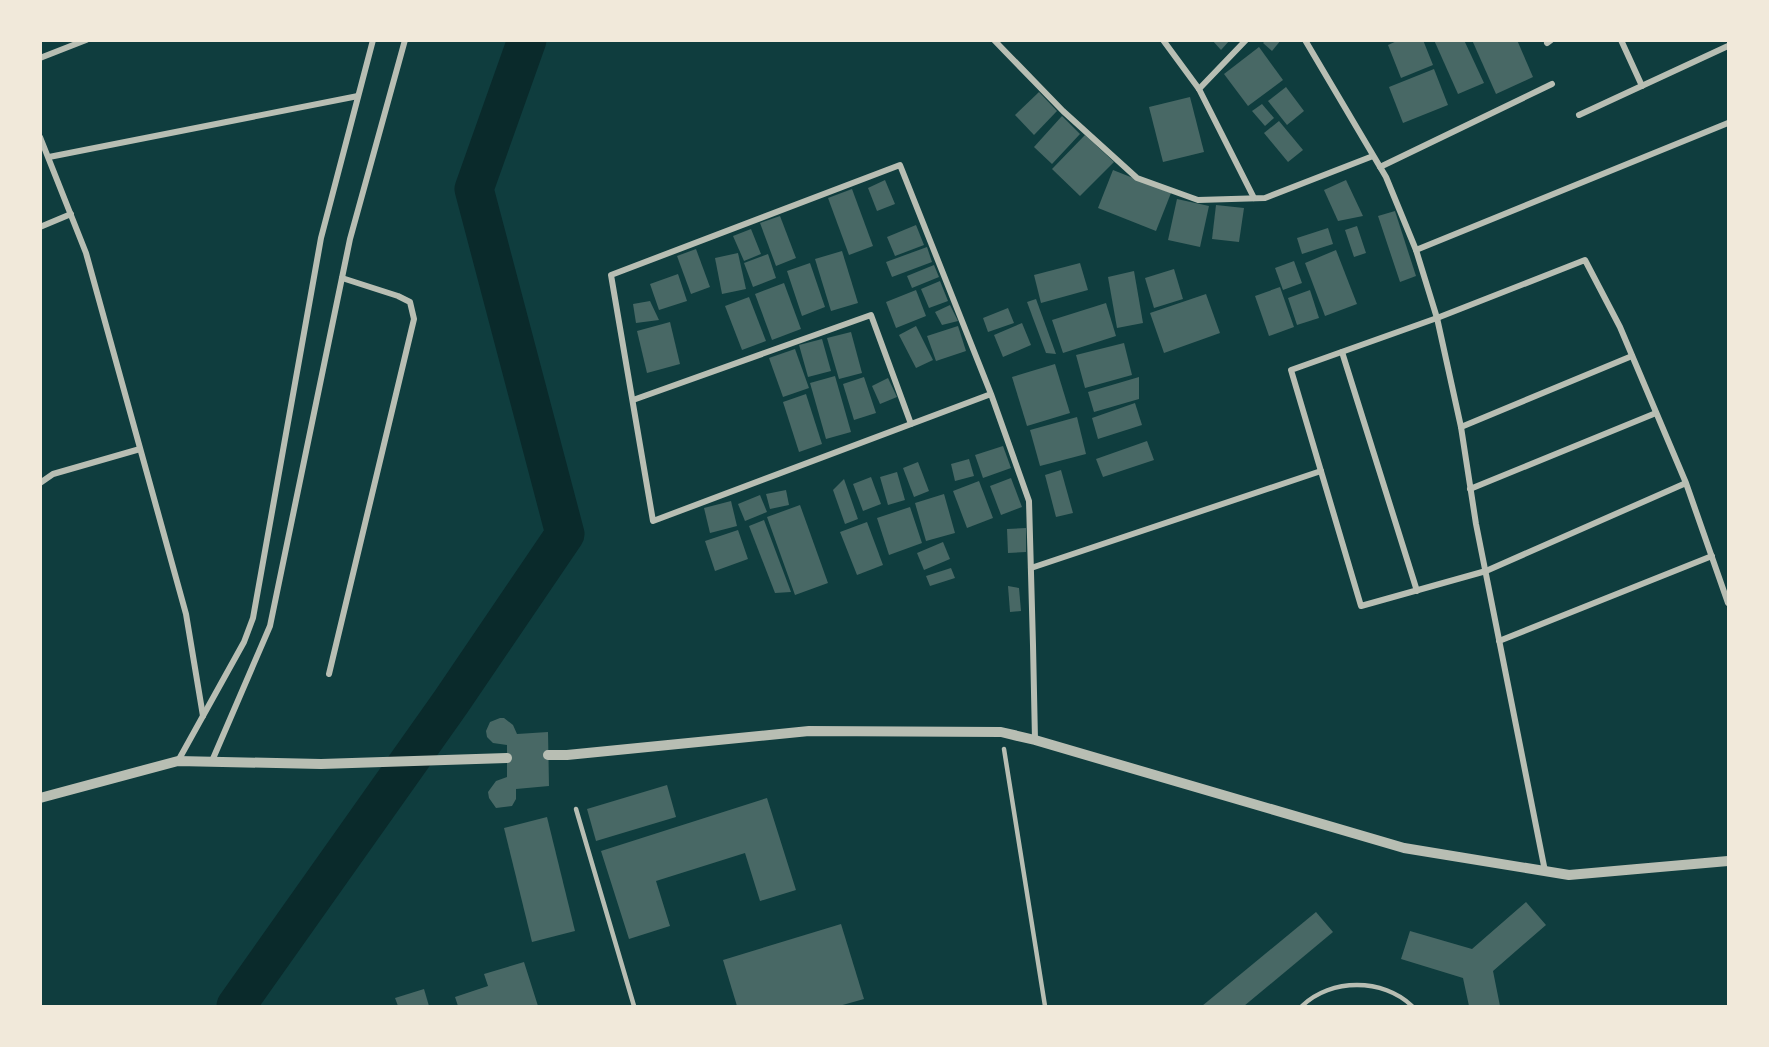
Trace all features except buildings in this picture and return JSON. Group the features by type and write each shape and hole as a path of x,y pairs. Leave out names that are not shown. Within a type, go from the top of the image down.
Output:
{"street":[{"path":"40,58 86,40"},
{"path":"178,760 244,642 253,618 321,238 373,40"},
{"path":"212,761 270,626 350,239 405,40"},
{"path":"994,40 1063,111 1137,178 1198,200 1265,198 1373,156"},
{"path":"1163,40 1199,89 1254,198"},
{"path":"1199,89 1246,40"},
{"path":"1305,40 1386,177 1416,250 1437,318 1461,427 1470,489 1545,871"},
{"path":"1621,40 1642,86"},
{"path":"1579,115 1728,46"},
{"path":"1380,167 1552,84"},
{"path":"48,157 358,96"},
{"path":"1416,250 1728,123"},
{"path":"40,137 86,253 186,614 203,716"},
{"path":"991,394 653,521 611,275 900,165 991,394 1029,501 1035,740"},
{"path":"40,226 71,214"},
{"path":"1686,483 1486,571 1361,606 1291,370 1437,318 1585,260 1620,327 1686,483 1728,603"},
{"path":"329,674 414,319 410,302 342,278"},
{"path":"633,400 871,315 912,424"},
{"path":"1342,352 1417,591"},
{"path":"1461,427 1632,356"},
{"path":"1470,489 1656,413"},
{"path":"40,483 53,474 140,449"},
{"path":"1031,568 1321,471"},
{"path":"1500,641 1712,556"},
{"path":"548,755 809,731 1001,732 1404,848 1569,875 1728,861"},
{"path":"40,798 178,760 321,764 507,758"}],"lane":[{"path":"1004,749 1045,1006"},
{"path":"576,809 634,1006"},
{"path":"1302,1006 1310,998 1341,986 1374,986 1405,999 1412,1006"}],"waterway":[{"path":"236,1006 451,702 565,534 474,189 527,40"}]}
